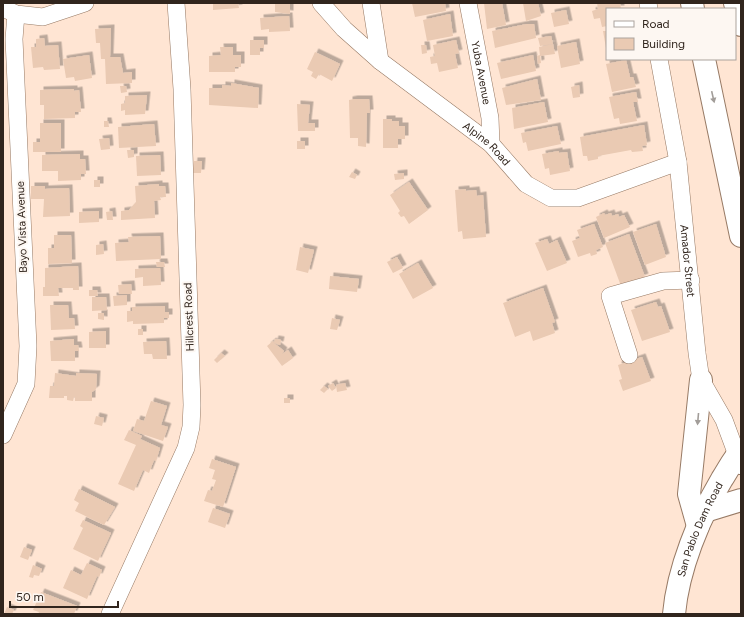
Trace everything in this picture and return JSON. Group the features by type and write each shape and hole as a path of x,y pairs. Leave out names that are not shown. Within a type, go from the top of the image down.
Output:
{"main road":[{"path":"735,3 741,25"},
{"path":"704,60 741,236"},
{"path":"701,380 689,494 701,518 741,500"},
{"name":"San Pablo Dam Road","path":"674,614 685,563 701,518 740,457"}],"street":[{"path":"10,11 43,17 85,3"},
{"name":"Hillcrest Road","path":"110,614 186,448 191,427 192,406 182,105 176,3"},
{"name":"Alpine Road","path":"321,3 344,29 380,61 491,144 526,184 551,198 578,198 678,162"},
{"path":"372,3 380,61"},
{"name":"Yuba Avenue","path":"468,3 490,118 491,144"},
{"name":"Bayo Vista Avenue","path":"3,436 26,384 28,346 14,39 10,11"},
{"name":"Amador Street","path":"659,60 678,162 701,380 724,420 740,457"},
{"path":"629,355 610,296 663,281 691,280"}],"building":[{"path":"213,3 238,3 239,8 213,10"},
{"path":"275,3 290,3 290,14 275,12"},
{"path":"412,3 445,3 446,11 415,17"},
{"path":"484,3 502,3 506,25 487,29"},
{"path":"523,3 538,3 541,16 526,21"},
{"path":"597,3 620,3 621,8 606,8 606,26 602,27 600,18 594,19 592,11 598,9"},
{"path":"566,10 569,24 554,27 551,13"},
{"path":"450,14 453,36 427,41 423,20"},
{"path":"289,16 290,31 269,32 269,29 261,30 260,18"},
{"path":"534,24 536,38 495,48 492,31"},
{"path":"111,28 110,57 120,57 123,73 132,72 132,83 106,84 105,59 101,59 100,43 96,43 95,29"},
{"path":"603,31 606,31 606,48"},
{"path":"551,36 553,44 540,46 538,38"},
{"path":"44,38 45,46 58,45 60,69 44,70 43,67 33,68 31,47 36,47 36,39"},
{"path":"250,40 264,40 264,48 260,48 260,55 250,55"},
{"path":"456,40 459,53 455,54 458,68 439,72 437,63 431,64 430,57 435,56 433,45"},
{"path":"576,42 580,64 561,68 557,46"},
{"path":"553,44 555,54 540,56 539,47"},
{"path":"421,45 426,45 427,53 422,54"},
{"path":"220,47 233,47 233,55 241,55 241,67 235,67 235,72 209,72 209,56 221,55"},
{"path":"315,52 340,64 332,81 319,74 316,79 311,76 313,72 307,69"},
{"path":"89,55 92,78 75,81 74,77 66,78 63,59"},
{"path":"533,55 536,71 501,79 497,63"},
{"path":"540,55 541,63 538,64 537,56"},
{"path":"626,60 630,77 633,77 636,87 612,92 606,64"},
{"path":"537,79 541,100 506,105 502,88"},
{"path":"231,83 259,88 258,108 209,105 209,88 222,88 222,85 231,86"},
{"path":"579,85 580,97 573,98 571,87"},
{"path":"120,86 126,86 127,92 121,93"},
{"path":"74,89 74,91 79,90 81,112 75,112 75,118 44,119 44,105 40,105 40,90"},
{"path":"636,92 638,102 633,102 637,121 620,124 619,118 614,119 609,97"},
{"path":"147,95 145,114 125,115 125,110 121,111 121,104 125,103 125,96"},
{"path":"369,99 370,113 367,113 366,147 358,146 358,138 350,138 349,100"},
{"path":"544,102 548,122 514,129 512,108"},
{"path":"297,104 310,105 308,123 315,123 315,131 298,131"},
{"path":"383,119 399,121 399,126 405,126 405,139 398,139 398,148 383,148"},
{"path":"104,121 108,121 109,127 104,127"},
{"path":"40,123 61,123 61,152 33,152 33,142 40,142"},
{"path":"154,124 156,146 119,148 118,127"},
{"path":"644,125 647,145 642,146 643,151 632,152 631,150 598,156 598,159 588,161 587,156 583,156 580,137"},
{"path":"557,126 561,144 528,151 526,142 523,143 521,133"},
{"path":"109,138 110,149 101,150 99,139"},
{"path":"297,141 305,141 305,149 297,149"},
{"path":"127,150 134,150 134,157 128,158"},
{"path":"559,151 559,153 567,152 570,171 550,175 549,168 545,169 542,154"},
{"path":"80,154 80,159 85,159 86,174 81,174 81,180 58,181 58,171 42,171 42,155"},
{"path":"160,155 161,175 137,176 136,156"},
{"path":"194,161 202,161 201,173 193,173"},
{"path":"352,172 357,175 355,179 349,177"},
{"path":"404,173 404,179 395,180 394,174"},
{"path":"94,180 100,180 100,187 94,187"},
{"path":"409,182 428,210 409,224 404,216 401,217 398,213 400,211 390,195"},
{"path":"159,184 159,186 165,186 166,197 160,197 161,200 154,201 155,218 121,220 121,211 129,210 136,202 135,186"},
{"path":"31,186 45,186 45,189 69,188 70,216 43,217 44,199 31,199"},
{"path":"466,189 466,191 476,190 477,196 483,195 486,237 463,239 462,231 458,232 455,190"},
{"path":"99,211 99,222 79,223 79,212"},
{"path":"112,211 113,220 107,220 106,212"},
{"path":"604,213 605,215 611,213 612,216 618,214 619,217 624,215 630,227 604,238 596,217"},
{"path":"594,224 603,247 596,250 597,254 591,256 590,253 578,257 572,241 580,238 577,230"},
{"path":"656,224 666,257 645,265 633,232"},
{"path":"629,234 645,277 621,286 605,243"},
{"path":"54,235 71,235 72,263 48,264 48,248 54,248"},
{"path":"160,236 161,259 116,261 115,243 129,242 128,237"},
{"path":"547,239 549,244 557,240 567,263 547,271 535,243"},
{"path":"103,244 104,254 96,255 96,245"},
{"path":"300,247 314,250 308,273 296,270"},
{"path":"397,257 403,268 393,273 387,262"},
{"path":"156,262 164,262 165,267 157,267"},
{"path":"418,263 433,288 413,299 399,274"},
{"path":"78,266 79,290 73,290 73,288 58,288 59,296 43,296 43,287 45,287 45,268"},
{"path":"160,268 161,285 143,286 143,277 135,278 135,269"},
{"path":"330,276 359,279 357,292 329,289"},
{"path":"131,284 132,294 119,294 118,285"},
{"path":"543,288 555,322 552,323 555,333 533,341 530,331 515,337 503,303"},
{"path":"89,290 97,290 98,296 89,296"},
{"path":"127,295 127,305 114,306 113,296"},
{"path":"92,297 106,297 107,310 92,311"},
{"path":"656,302 658,307 661,306 670,332 642,341 631,310"},
{"path":"50,305 68,305 69,318 74,318 75,329 51,330"},
{"path":"165,306 165,312 169,312 169,318 164,318 164,323 133,324 133,321 127,322 127,311 132,311 132,307"},
{"path":"98,313 104,313 104,320 98,319"},
{"path":"332,318 340,320 337,330 330,329"},
{"path":"138,329 143,329 143,335 138,335"},
{"path":"106,331 106,348 89,348 89,332"},
{"path":"74,339 74,345 78,345 79,351 75,351 75,361 51,361 50,341"},
{"path":"275,339 281,340 280,345 274,343"},
{"path":"166,341 167,359 153,359 152,354 144,354 143,342"},
{"path":"273,341 284,351 282,354 288,350 293,358 282,366 267,346"},
{"path":"221,353 225,356 217,363 214,360"},
{"path":"642,357 651,381 623,391 619,380 622,379 618,365"},
{"path":"55,373 76,376 76,373 97,374 96,389 92,392 92,401 75,401 75,397 73,401 67,400 67,396 64,396 64,398 49,398 50,386 54,386"},
{"path":"333,383 336,388 332,391 328,386"},
{"path":"345,383 347,390 337,392 336,385"},
{"path":"324,386 328,389 324,393 320,390"},
{"path":"284,398 290,398 290,403 284,403"},
{"path":"151,401 167,406 161,425 168,427 163,441 133,431 137,419 144,421"},
{"path":"96,416 104,418 102,426 94,424"},
{"path":"129,430 142,436 140,439 160,448 156,461 154,460 149,473 143,470 134,491 118,484 136,445 124,440"},
{"path":"212,459 236,467 223,507 204,501 208,490 212,491 216,480 212,479 215,470 209,468"},
{"path":"79,489 115,507 104,525 75,511 79,503 74,500"},
{"path":"213,508 230,514 225,528 208,522"},
{"path":"83,520 111,533 98,561 73,549 83,528 80,526"},
{"path":"24,547 32,550 28,560 20,557"},
{"path":"87,563 102,570 99,577 97,576 87,599 63,588 71,570 81,575"},
{"path":"33,565 42,569 39,576 34,575 33,578 29,577"},
{"path":"41,592 77,606 74,614 38,614 39,612 33,610"},
{"path":"7,607 14,610 12,614 4,614"}]}
